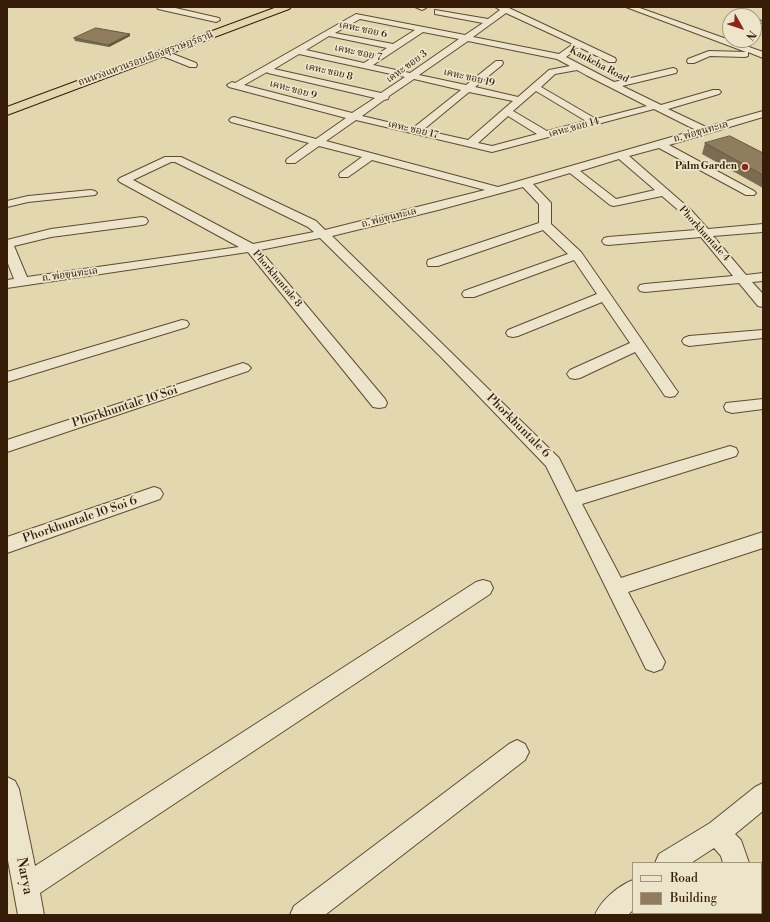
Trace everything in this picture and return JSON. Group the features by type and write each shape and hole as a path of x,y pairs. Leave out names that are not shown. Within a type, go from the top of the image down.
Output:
{"highway":[{"name":"ถนนวงแหวนรอบเมืองสุราษฎร์ธานี","path":"7,111 286,7"},
{"name":"ถนนวงแหวนรอบเมืองสุราษฎร์ธานี","path":"196,27 221,17"},
{"path":"130,52 148,58"}],"street":[{"path":"161,7 221,17"},
{"path":"630,7 759,54"},
{"path":"206,9 221,17"},
{"name":"เคหะ ขอย 3","path":"291,161 385,97 490,22 503,9"},
{"name":"Kankeha Road","path":"503,9 579,44"},
{"path":"438,12 490,22"},
{"path":"237,86 268,70 359,16 560,57"},
{"path":"365,66 422,29"},
{"name":"เคหะ ซอย 6","path":"329,34 393,47"},
{"path":"579,44 612,60"},
{"name":"Kankeha Road","path":"579,44 560,57 705,131"},
{"name":"เคหะ ซอย 7","path":"299,52 413,76"},
{"path":"163,53 193,65"},
{"path":"691,60 709,54 719,53 759,54"},
{"path":"415,131 499,63"},
{"path":"470,144 552,72 579,67"},
{"name":"เคหะ ขอย 8","path":"268,70 385,97"},
{"path":"613,85 673,71"},
{"name":"เคหะ ขอย 19","path":"413,76 520,100"},
{"name":"เคหะ ขอย 9","path":"226,84 355,117"},
{"path":"535,87 594,122"},
{"name":"เคหะ ขอย 14","path":"492,149 716,92"},
{"path":"508,112 546,136"},
{"name":"ถ. พ่อขุนทะเล","path":"7,284 206,256 322,234 497,190 763,114"},
{"name":"เคหะ ขอย 17","path":"355,117 492,149"},
{"path":"234,120 497,190"},
{"path":"660,144 750,193"},
{"name":"Phorkhuntale 4","path":"621,155 686,212 705,232 763,303"},
{"path":"344,175 371,156"},
{"name":"Phorkhuntale 6","path":"124,180 169,159 177,159 312,224 446,354 553,462 654,662"},
{"path":"570,170 614,203 664,192"},
{"name":"Phorkhuntale 8","path":"124,180 251,248 379,403"},
{"path":"525,182 545,203 545,225 577,255 670,392"},
{"path":"7,204 28,199 91,193"},
{"path":"22,282 7,245 51,233 142,221"},
{"path":"433,263 545,225"},
{"path":"608,241 763,228"},
{"path":"469,294 577,255"},
{"path":"645,288 763,277"},
{"path":"513,333 605,296"},
{"path":"7,377 182,324"},
{"path":"689,341 763,334"},
{"path":"575,374 638,345"},
{"name":"Phorkhuntale 10 Soi","path":"7,446 243,368"},
{"path":"732,407 763,404"},
{"path":"571,500 730,452"},
{"name":"Phorkhuntale 10 Soi 6","path":"7,545 154,494"},
{"path":"616,588 763,540"},
{"path":"26,887 483,588"},
{"path":"303,915 517,752"},
{"path":"672,862 728,848 763,795"},
{"name":"Narya","path":"8,796 31,915"},
{"path":"608,915 632,894"}],"building":[{"path":"96,28 130,34 108,45 74,38"},
{"path":"730,136 763,153 763,175 705,143"}],"place":[{"name":"Palm Garden","path":"745,167"}]}
